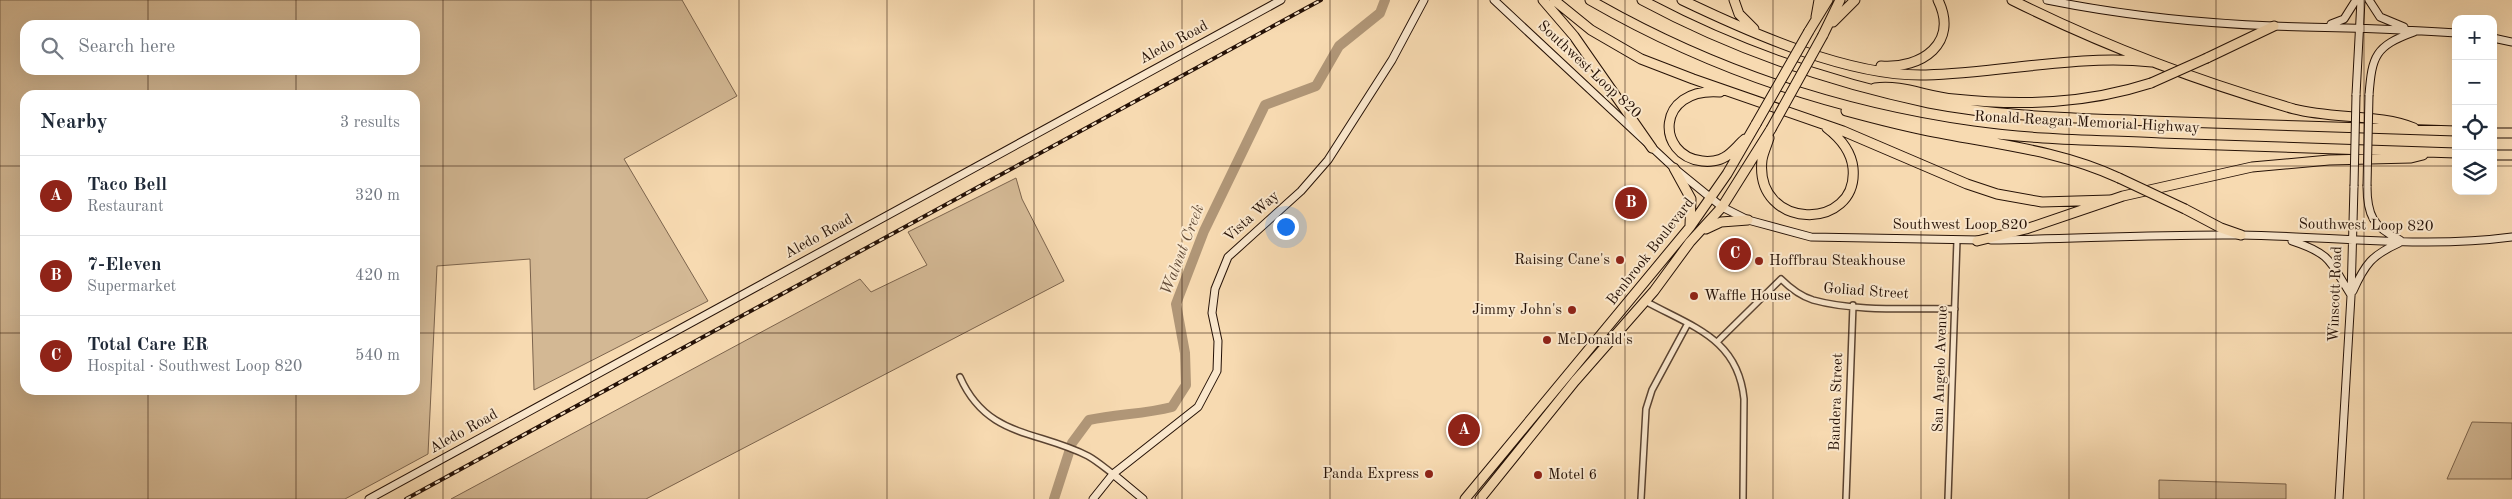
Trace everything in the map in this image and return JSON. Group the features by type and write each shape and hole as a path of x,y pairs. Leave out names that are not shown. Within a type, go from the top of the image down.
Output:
{"highway":[{"path":"1543,0 1574,36 1652,148"},
{"path":"1554,0 1591,30 1641,59 1871,142 1967,184 1998,194 2042,202 2110,200"},
{"name":"Ronald Reagan Memorial Highway","path":"1590,0 1717,64 1770,83 1829,102 1946,127 2017,136 2452,153"},
{"name":"Ronald Reagan Memorial Highway","path":"1642,0 1737,45 1825,76 1870,89 1962,108 2040,116 2452,131"},
{"path":"1682,0 1762,36 1849,64 1924,75 1989,71 2102,59 2152,62"},
{"path":"1734,0 1739,14 1762,36"},
{"path":"1815,22 1819,0"},
{"name":"Benbrook Boulevard","path":"1480,499 1690,227 1755,127 1828,0"},
{"name":"Benbrook Boulevard","path":"1465,499 1567,384 1645,301 1690,242 1722,207 1771,129 1840,0"},
{"path":"1825,31 1854,0"},
{"path":"1849,64 1890,67 1908,65 1927,56 1940,42 1943,32 1945,20 1938,0"},
{"path":"2012,0 2100,42 2152,62 2296,109 2346,118 2402,123 2420,130"},
{"path":"1870,89 1887,86 1952,99 2035,103 2102,97 2151,83 2274,26"},
{"path":"1731,92 1700,92 1682,99 1674,108 1670,120 1673,143 1679,151 1693,160 1709,162 1724,158 1755,127"},
{"path":"1829,102 1837,109 1924,130 2055,154 2099,168 2221,228 2241,235"},
{"path":"1771,129 1762,160 1763,175 1768,193 1776,203 1791,213 1808,216 1821,214 1834,208 1845,199 1851,188 1854,175 1847,148 1840,138 1821,123"},
{"path":"2497,133 2512,133"},
{"path":"1977,240 2026,229 2110,200 2252,167 2329,160 2411,158 2432,152"},
{"path":"2497,154 2512,155"},
{"path":"1674,168 1691,199 1690,227"},
{"path":"1690,242 1710,226 1732,220 1748,220"}],"main road":[{"name":"Aledo Road","path":"369,499 1282,0"},
{"name":"Vista Way","path":"1093,499 1113,474 1198,407 1217,371 1218,341 1212,312 1215,289 1228,257 1301,191 1328,160 1392,60 1424,0"},
{"name":"Southwest Loop 820","path":"1494,0 1674,168 1722,207 1748,220 1811,236 1977,240 2241,235 2402,241 2485,241 2512,237"},
{"path":"2047,0 2100,11 2155,17 2274,26 2321,26 2452,33"},
{"path":"2321,26 2343,20 2350,13 2356,0"},
{"name":"Winscott Road","path":"2339,499 2351,296 2356,95 2361,0"},
{"path":"2369,0 2374,10 2384,20 2416,31"},
{"path":"2402,241 2380,230 2367,203 2369,95 2372,66 2380,51 2391,40 2416,31"},
{"path":"2497,39 2512,42"},
{"path":"2282,237 2316,249 2327,257 2351,296"},
{"path":"2351,296 2362,271 2373,256 2402,241"},
{"path":"1113,474 1144,499"}],"street":[{"name":"San Angelo Avenue","path":"1948,499 1957,240"},
{"name":"Goliad Street","path":"1717,342 1780,280 1795,292 1813,300 1853,305 1956,309"},
{"path":"1645,301 1717,342 1732,357 1743,382 1744,499"},
{"name":"Bandera Street","path":"1846,499 1853,305"},
{"path":"1641,499 1646,409 1652,390 1687,324"},
{"path":"960,377 981,410 1012,429 1093,458 1113,474"}],"shaded area":[{"path":"0,0 682,0 737,96 624,159 708,301 534,390 530,259 437,266 428,454 345,499 0,499"},
{"path":"1016,178 1022,199 1064,281 646,499 451,499 860,279 871,292 927,265 908,232"},
{"path":"2472,422 2512,423 2512,479 2447,479"},
{"path":"2159,480 2286,484 2286,499 2159,499"}],"waterway":[{"name":"Walnut Creek","path":"1054,499 1072,443 1089,420 1172,407 1186,385 1185,353 1176,304 1204,231 1265,105 1316,86 1339,46 1380,13 1385,0"}],"railway":[{"path":"406,499 1321,0"}],"place":[{"name":"7-Eleven","path":"1631,203"},
{"name":"Total Care ER","path":"1735,254"},
{"name":"Raising Cane's","path":"1620,260"},
{"name":"Hoffbrau Steakhouse","path":"1759,261"},
{"name":"Waffle House","path":"1694,296"},
{"name":"Jimmy John's","path":"1572,310"},
{"name":"McDonald's","path":"1547,340"},
{"name":"Taco Bell","path":"1464,430"},
{"name":"Panda Express","path":"1429,474"},
{"name":"Motel 6","path":"1538,475"}]}
